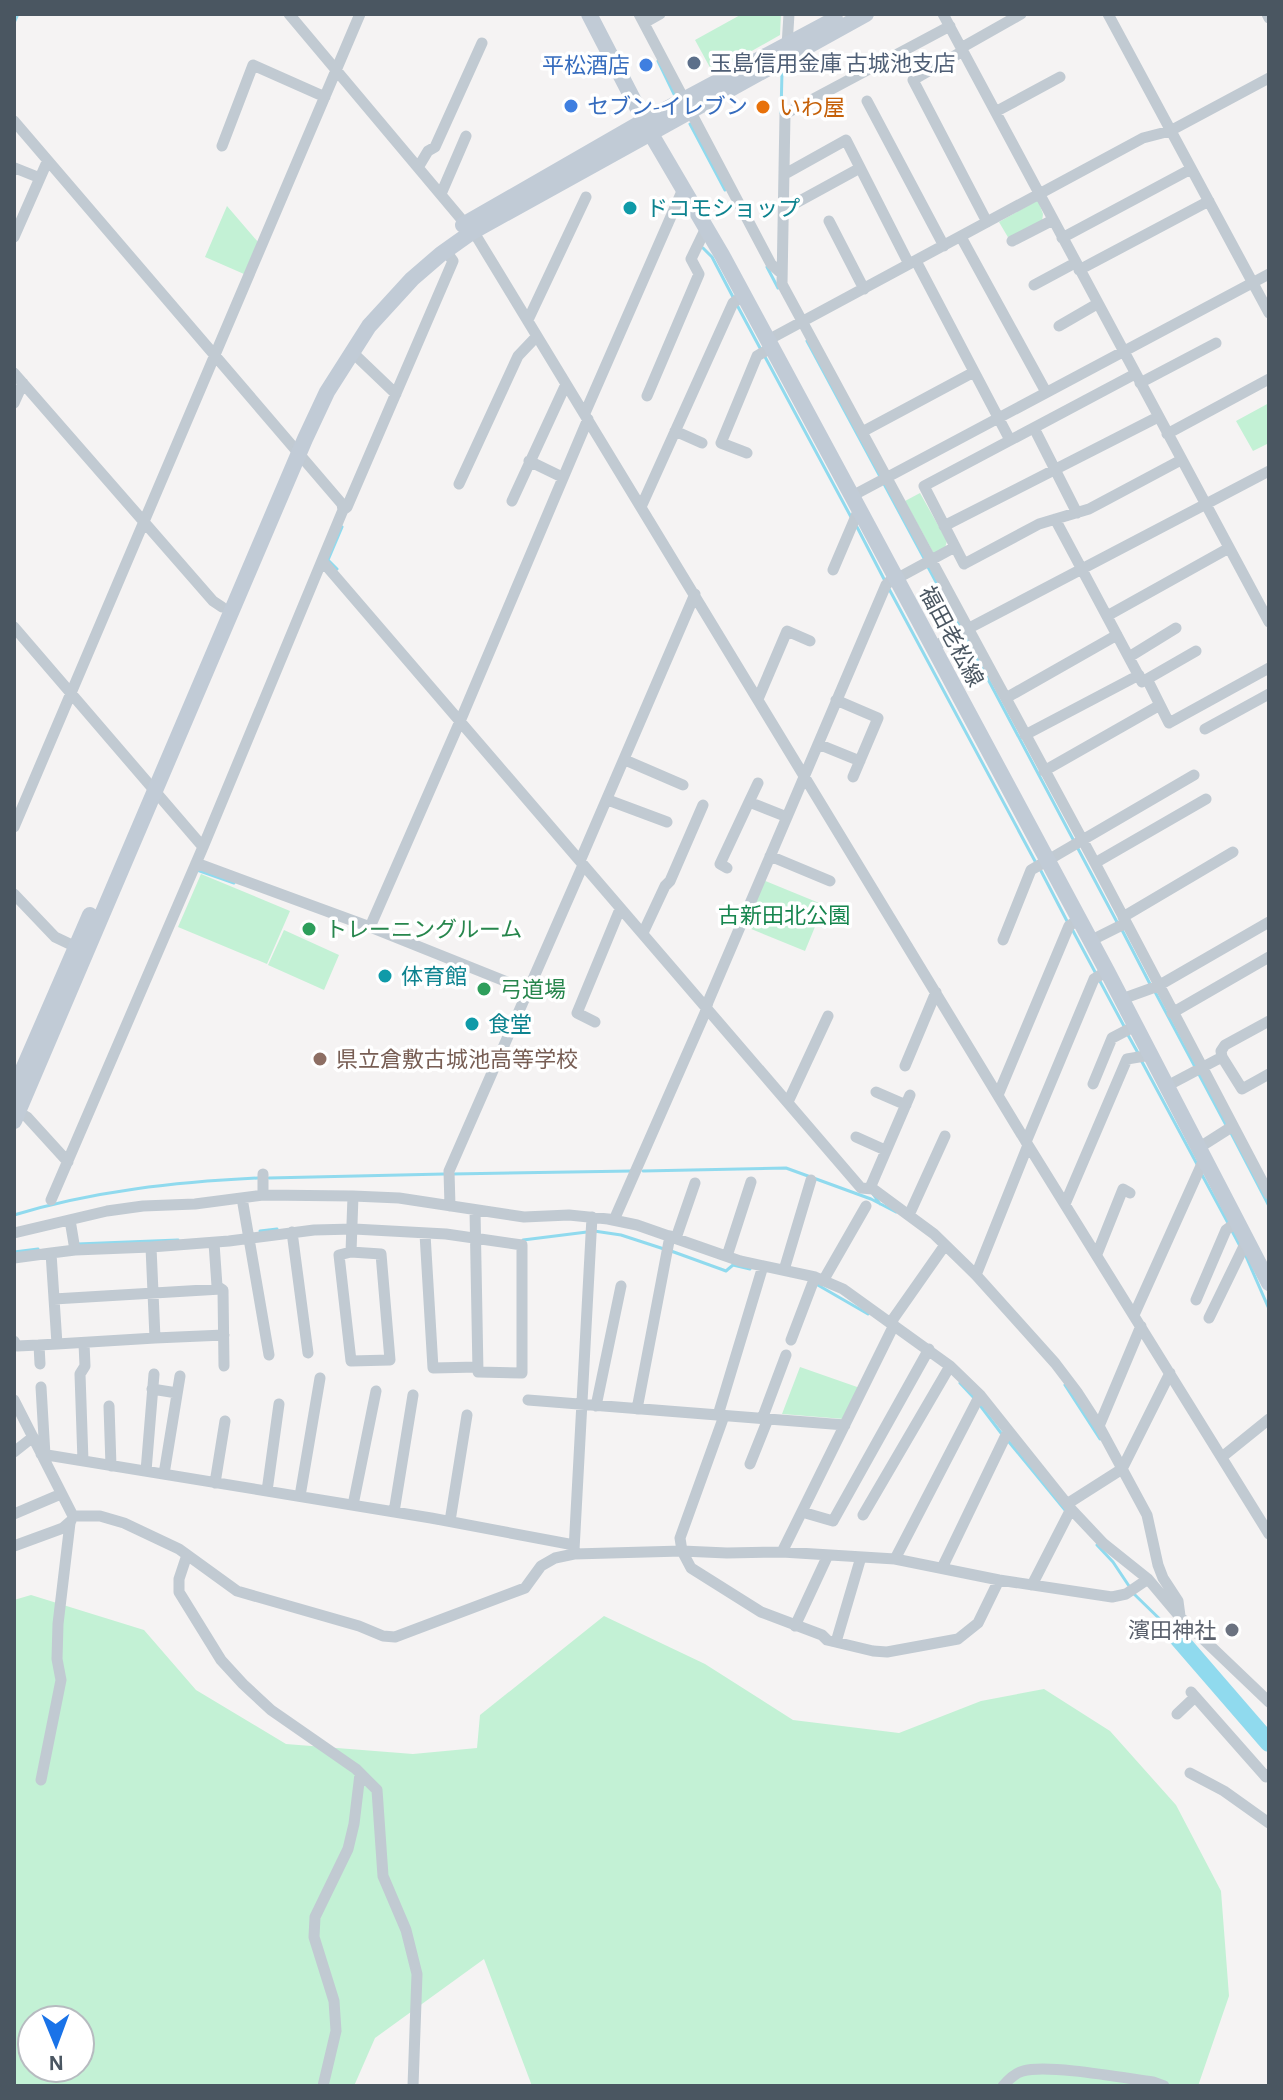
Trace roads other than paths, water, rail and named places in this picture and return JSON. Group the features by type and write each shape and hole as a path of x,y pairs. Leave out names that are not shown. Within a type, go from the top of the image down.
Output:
{"street":[{"path":"289,14 335,73 419,166 468,228 528,320 535,338 758,699 935,995 1269,1534"},
{"path":"14,827 146,525 215,352 360,14"},
{"path":"660,14 641,18 778,272 928,562 1006,698 1077,842 1095,863 1154,987 1172,1013 1198,1070 1269,1194"},
{"path":"787,52 789,14"},
{"path":"787,52 843,14"},
{"path":"14,1090 151,786 295,450 322,379 357,324 414,263 468,228 787,52 866,14"},
{"path":"943,14 1269,622"},
{"path":"987,222 913,80 1021,14"},
{"path":"1108,14 1269,313"},
{"name":"福田老松線","path":"594,16 648,128 706,228 738,299 891,580 933,647 1041,865 1073,923 1090,941 1101,975 1122,999 1129,1029 1143,1056 1167,1086 1243,1247 1269,1283"},
{"path":"778,272 785,209 785,114 950,26"},
{"path":"419,166 428,151 435,147 482,43"},
{"path":"222,146 253,65 325,97"},
{"path":"997,111 1060,77"},
{"path":"747,453 721,443 757,356 802,322 1143,138 1170,131 1269,78"},
{"path":"867,101 944,246"},
{"path":"14,121 215,352 345,508"},
{"path":"441,194 466,136"},
{"path":"785,174 846,140 1010,440"},
{"path":"14,237 47,162"},
{"path":"785,209 860,168"},
{"path":"1062,238 1191,169"},
{"path":"14,170 40,178"},
{"path":"370,927 462,718 683,189"},
{"path":"528,320 586,197"},
{"path":"1034,285 1209,201"},
{"path":"1012,241 1053,220"},
{"path":"829,221 864,289"},
{"path":"68,1162 27,1117 16,1117 222,607 295,450 351,351 390,303 468,228"},
{"path":"647,396 699,274 691,259 706,228"},
{"path":"961,237 1046,392"},
{"path":"51,1200 453,261 446,251"},
{"path":"833,570 855,512 883,478 1269,274"},
{"path":"641,507 738,299"},
{"path":"1059,326 1097,304"},
{"path":"459,484 518,356 535,338"},
{"path":"1181,460 1089,509 1039,524 964,564 924,486 1034,428 1216,343"},
{"path":"351,351 396,394"},
{"path":"862,432 974,372"},
{"path":"14,373 213,601 222,607"},
{"path":"1167,434 1269,379"},
{"path":"14,403 23,383"},
{"path":"512,501 565,386"},
{"path":"944,526 1158,417"},
{"path":"1034,428 1077,513"},
{"path":"675,431 702,443"},
{"path":"529,461 562,477"},
{"path":"933,647 1269,471"},
{"path":"1055,519 1129,657 1169,723 1269,668"},
{"path":"614,1220 836,700 891,580 955,547"},
{"path":"1107,616 1229,548"},
{"path":"323,562 462,718 620,909 644,931 790,1100 861,1188 868,1188 909,1215 945,1245 1055,1363 1099,1426 1147,1515 1158,1565 1178,1601 1180,1617"},
{"path":"1257,599 1269,593"},
{"path":"450,1206 449,1175 693,597"},
{"path":"14,627 71,697 151,786 200,857 527,990"},
{"path":"1129,657 1176,628"},
{"path":"758,699 787,631 810,641"},
{"path":"1006,698 1117,635"},
{"path":"1025,735 1196,651"},
{"path":"1205,729 1269,694"},
{"path":"836,700 878,718 853,777"},
{"path":"1044,771 1160,705"},
{"path":"818,744 860,761"},
{"path":"625,760 683,785"},
{"path":"1003,940 1031,870 1194,775"},
{"path":"727,868 720,864 758,783"},
{"path":"1095,863 1206,799"},
{"path":"608,800 667,822"},
{"path":"749,802 787,817"},
{"path":"644,931 703,805"},
{"path":"1090,941 1233,852"},
{"path":"770,856 830,881"},
{"path":"14,894 55,937 76,947"},
{"path":"595,1022 577,1013 620,909"},
{"path":"1122,999 1154,987 1269,922"},
{"path":"998,1095 1073,923"},
{"path":"1172,1013 1269,957"},
{"path":"974,1273 1101,975"},
{"path":"905,1066 935,995"},
{"path":"790,1100 828,1016"},
{"path":"1269,1021 1225,1045 1221,1051 1242,1089 1269,1074"},
{"path":"1093,1084 1112,1038 1129,1029"},
{"path":"1065,1204 1127,1059 1143,1056"},
{"path":"1167,1086 1222,1057"},
{"path":"868,1188 908,1100 876,1092"},
{"path":"1099,1426 1200,1161 1230,1128"},
{"path":"909,1215 945,1136"},
{"path":"856,1137 885,1150"},
{"path":"263,1174 263,1195"},
{"path":"784,1270 811,1180"},
{"path":"727,1256 751,1182"},
{"path":"637,1409 670,1244 695,1183"},
{"path":"631,1185 644,1190"},
{"path":"1097,1254 1123,1189 1130,1193"},
{"path":"14,1233 107,1211 263,1195 353,1196 524,1217 614,1220 670,1244 727,1256 762,1270 784,1270 843,1289 948,1369 978,1399 1069,1511 1148,1579 1180,1617 1269,1702"},
{"path":"351,1252 353,1196"},
{"path":"242,1198 269,1355"},
{"path":"791,1340 816,1281 866,1206"},
{"path":"14,1258 74,1246 151,1247 214,1243 249,1236 354,1226 425,1234 474,1235 522,1245 522,1373 478,1372 474,1235 475,1210"},
{"path":"574,1550 592,1217"},
{"path":"70,1220 74,1246"},
{"path":"1196,1300 1232,1225"},
{"path":"292,1232 308,1353"},
{"path":"425,1234 433,1368 478,1367"},
{"path":"214,1243 217,1286 221,1289 224,1366"},
{"path":"782,1552 892,1326 945,1245"},
{"path":"151,1247 155,1338"},
{"path":"1209,1318 1243,1247"},
{"path":"351,1252 381,1254 390,1360 351,1361 339,1255 351,1252"},
{"path":"51,1253 57,1344"},
{"path":"762,1270 721,1416 680,1538 682,1551 691,1568 761,1612 836,1642 887,1652 958,1639 978,1623 999,1580"},
{"path":"596,1406 621,1286"},
{"path":"54,1299 221,1289"},
{"path":"14,1341 17,1346 224,1335"},
{"path":"83,1461 80,1374 85,1366 84,1343"},
{"path":"39,1345 40,1364"},
{"path":"802,1512 833,1521 928,1352"},
{"path":"750,1464 786,1355"},
{"path":"863,1515 948,1369"},
{"path":"1032,1585 1069,1511 1122,1469 1170,1373"},
{"path":"146,1471 154,1374"},
{"path":"164,1474 180,1376"},
{"path":"300,1496 320,1378"},
{"path":"41,1387 43,1454"},
{"path":"152,1389 177,1393"},
{"path":"353,1505 376,1391"},
{"path":"394,1512 413,1395"},
{"path":"895,1559 978,1399"},
{"path":"14,1400 43,1454 71,1520 58,1624 57,1659 61,1680 41,1780"},
{"path":"528,1400 845,1425"},
{"path":"267,1491 279,1404"},
{"path":"109,1406 111,1466"},
{"path":"450,1521 467,1415"},
{"path":"1222,1457 1269,1419"},
{"path":"215,1483 225,1421"},
{"path":"942,1568 1006,1435"},
{"path":"14,1452 33,1437"},
{"path":"43,1454 450,1521 574,1550 782,1552 895,1559 999,1580 1112,1597 1131,1591 1148,1579"},
{"path":"14,1514 61,1494"},
{"path":"14,1546 71,1520 100,1516 124,1523 187,1555 237,1591 395,1637 525,1588 541,1566 574,1550"},
{"path":"187,1555 179,1579 179,1592 221,1660 271,1710 360,1774 377,1790 383,1876 406,1930 417,1974 413,2086"},
{"path":"795,1626 828,1555"},
{"path":"836,1642 861,1557"},
{"path":"1177,1714 1193,1695 1266,1777 1269,1774"},
{"path":"1190,1773 1224,1791 1269,1823"},
{"path":"323,2086 336,2031 334,2001 314,1937 315,1917 348,1849 360,1774"},
{"path":"1003,2086 1008,2079 1023,2071 1050,2070 1153,2082 1164,2086"}],"waterway":[{"path":"14,23 18,14"},
{"path":"658,61 674,94"},
{"path":"781,113 782,72"},
{"path":"690,124 725,190"},
{"path":"703,248 712,257 734,299"},
{"path":"767,267 778,288"},
{"path":"737,305 760,348"},
{"path":"807,341 925,560"},
{"path":"764,355 851,517"},
{"path":"337,569 328,560 342,527"},
{"path":"857,527 885,581"},
{"path":"928,567 960,627"},
{"path":"888,587 1036,863"},
{"path":"964,634 1118,924"},
{"path":"1040,869 1068,923"},
{"path":"197,870 234,883"},
{"path":"1072,929 1125,1028"},
{"path":"1122,930 1150,984"},
{"path":"1154,990 1226,1125"},
{"path":"1128,1035 1138,1053"},
{"path":"1141,1060 1198,1166"},
{"path":"1230,1131 1269,1206"},
{"path":"643,1171 786,1168 871,1199 896,1212"},
{"path":"452,1174 632,1171"},
{"path":"1201,1173 1228,1223"},
{"path":"269,1178 444,1174"},
{"path":"14,1215 135,1189 258,1178"},
{"path":"873,1194 880,1204"},
{"path":"260,1231 277,1229"},
{"path":"1231,1229 1241,1248"},
{"path":"594,1231 621,1235 664,1249"},
{"path":"523,1240 587,1232"},
{"path":"77,1244 178,1240"},
{"path":"14,1252 38,1249"},
{"path":"671,1251 726,1271 733,1265 750,1269"},
{"path":"1245,1254 1269,1309"},
{"path":"816,1284 868,1314"},
{"path":"960,1383 974,1398"},
{"path":"1065,1385 1100,1439"},
{"path":"979,1404 1001,1433"},
{"path":"1009,1442 1065,1510"},
{"path":"1097,1545 1129,1586"},
{"path":"1133,1593 1172,1631"},
{"path":"1172,1631 1175,1619"},
{"path":"1172,1631 1269,1743"}],"place":[{"name":"玉島信用金庫 古城池支店","path":"694,63"},
{"name":"平松酒店","path":"646,65"},
{"name":"セブン-イレブン","path":"571,106"},
{"name":"いわ屋","path":"763,107"},
{"name":"ドコモショップ","path":"630,208"},
{"name":"トレーニングルーム","path":"309,929"},
{"name":"体育館","path":"385,976"},
{"name":"弓道場","path":"484,989"},
{"name":"食堂","path":"472,1024"},
{"name":"県立倉敷古城池高等学校","path":"320,1059"},
{"name":"濱田神社","path":"1232,1630"}],"park label":[{"name":"古新田北公園","path":"784,915"}]}
